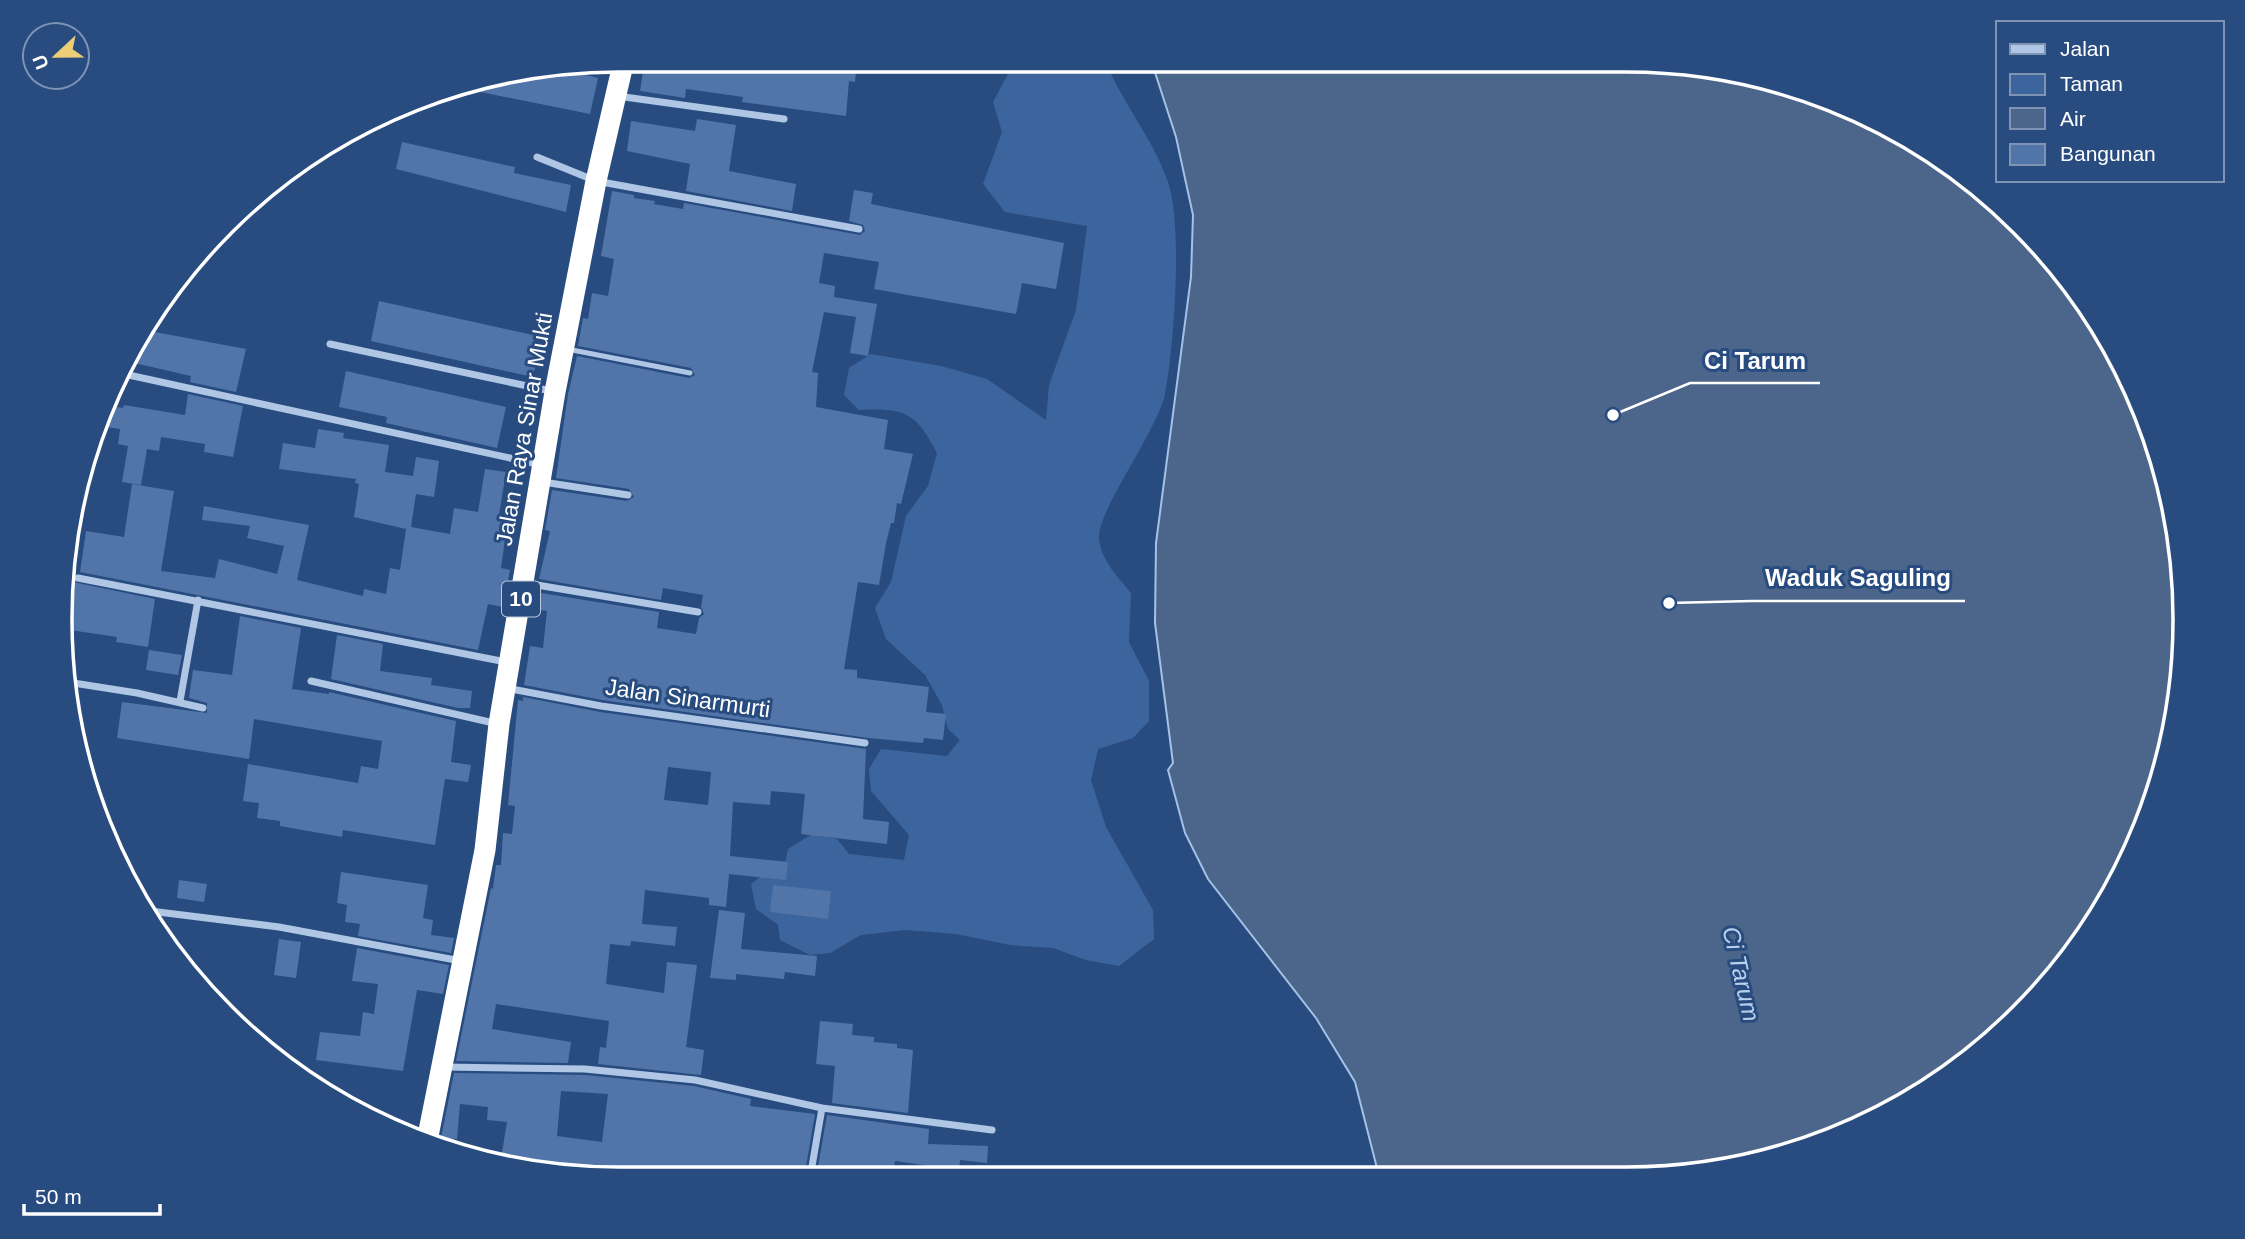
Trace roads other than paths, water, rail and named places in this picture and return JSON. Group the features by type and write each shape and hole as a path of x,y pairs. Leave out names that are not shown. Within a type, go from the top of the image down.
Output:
{"highway":[{"name":"Jalan Raya Sinar Mukti","path":"429,1133 485,850 499,724 555,392 596,181 622,72"}],"street":[{"path":"616,96 784,119"},
{"path":"537,157 596,181 859,229"},
{"path":"330,344 555,392"},
{"path":"129,375 628,495"},
{"path":"78,578 510,662"},
{"path":"524,583 698,612"},
{"path":"180,701 198,600"},
{"path":"311,681 499,724"},
{"path":"75,683 180,701 203,708"},
{"name":"Jalan Sinarmurti","path":"505,688 601,706 865,743"},
{"path":"157,912 279,927 461,961"},
{"path":"443,1068 585,1069 695,1080 822,1108 992,1130"},
{"path":"812,1167 822,1108"}],"lane":[{"path":"564,348 690,373"}],"water":[{"path":"1155,72 1626,72 1697,76 1767,90 1835,113 1868,128 1930,164 1959,185 2013,232 2060,286 2081,315 2117,377 2132,410 2155,478 2163,513 2169,548 2173,620 2169,691 2163,726 2155,761 2132,829 2117,862 2081,924 2060,953 2013,1007 1959,1054 1899,1094 1835,1126 1767,1149 1697,1163 1661,1166 1377,1167 1355,1082 1316,1018 1208,879 1185,833 1168,770 1173,763 1155,623 1156,543 1191,277 1193,215 1176,137"}],"place":[{"name":"Ci Tarum","path":"1613,415"},
{"name":"Waduk Saguling","path":"1669,603"}]}
